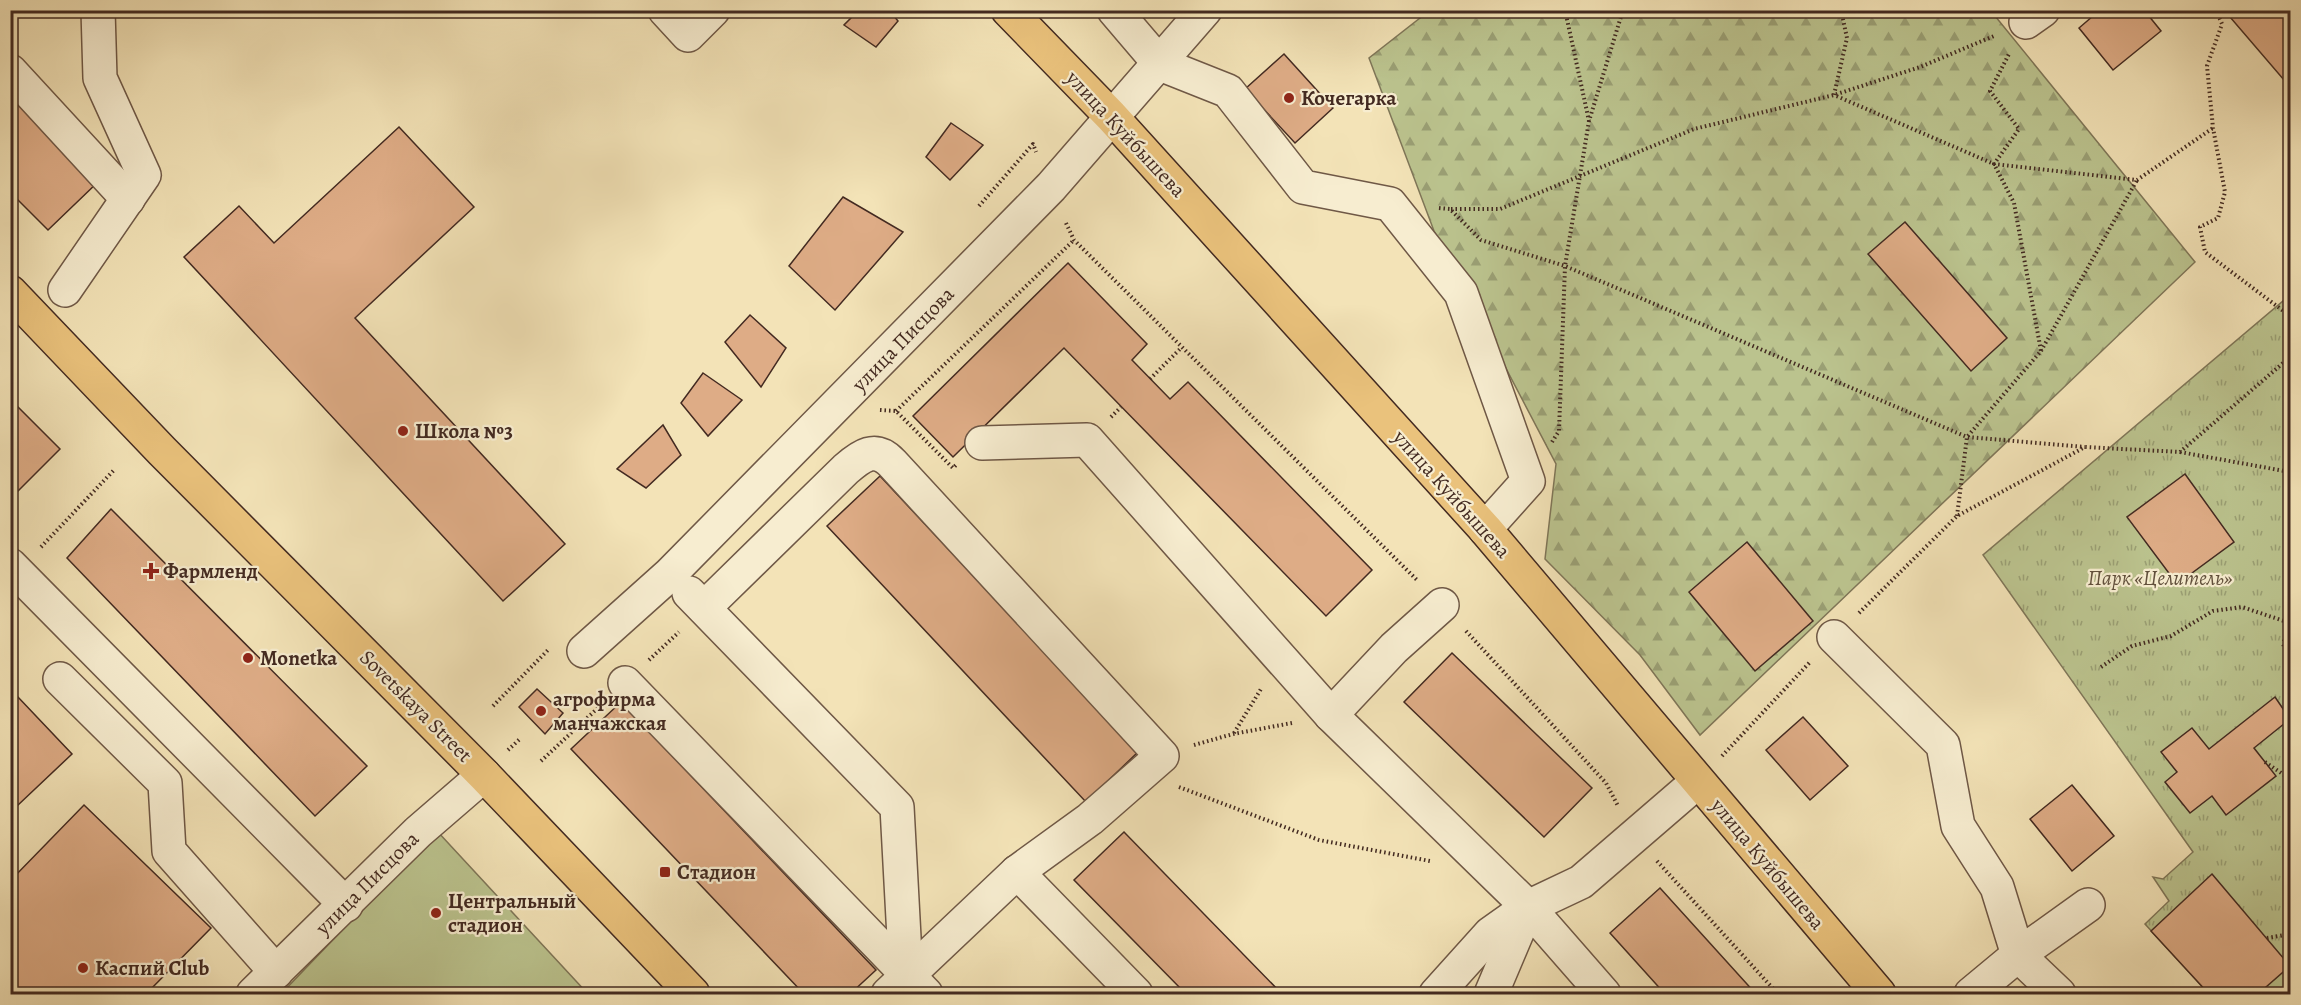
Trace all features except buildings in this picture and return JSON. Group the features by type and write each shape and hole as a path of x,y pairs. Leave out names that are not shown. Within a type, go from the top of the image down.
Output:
{"main road":[{"name":"улица Куйбышева","path":"1008,10 1111,116 1485,529 1697,782 1879,994"},
{"name":"Sovetskaya Street","path":"10,292 162,451 484,775 693,994"}],"street":[{"path":"64,290 144,175 100,78 98,10"},
{"path":"665,10 688,35 712,10"},
{"path":"1114,10 1160,64 1227,91 1304,187 1390,204 1461,293 1528,481 1485,529"},
{"name":"улица Писцова","path":"584,651 670,574 1051,187 1205,10"},
{"path":"10,71 128,199"},
{"path":"982,443 1087,440 1331,715 1528,907 1604,994"},
{"path":"704,608 846,469 869,453 878,453 892,462 1162,756 1090,819 1017,872 907,988"},
{"path":"13,570 346,905"},
{"path":"670,574 897,807 907,988"},
{"path":"1331,715 1394,648 1442,605"},
{"path":"1834,637 1943,745 1958,826 1997,887 2018,956 2059,994"},
{"path":"60,679 165,783 169,852 276,972"},
{"path":"625,683 907,988"},
{"name":"улица Писцова","path":"253,994 418,832 484,775"},
{"path":"1436,994 1490,934 1528,907 1581,882 1697,782"},
{"path":"1017,872 1136,994"},
{"path":"1971,994 2088,905"},
{"path":"1491,994 1528,907"}],"path":[{"path":"1565,10 1589,121"},
{"path":"1528,481 1558,431 1564,266 1589,121 1623,10"},
{"path":"1834,95 1846,38 1841,10"},
{"path":"2216,10 2222,24 2207,66 2213,129 2225,192 2218,218 2200,227 2205,252 2290,316"},
{"path":"1390,204 1450,209 1500,209 1694,129 1834,95 1920,67 2035,16"},
{"path":"1994,164 2019,129 1990,91 2035,16"},
{"path":"1834,95 1994,164 2138,180"},
{"path":"1957,516 1967,437 2041,351 2138,180 2213,129"},
{"path":"1994,164 2014,203 2041,351"},
{"path":"1450,209 1481,240 1564,266 1967,437 2180,452 2290,472"},
{"path":"953,468 896,411 1074,240 1442,605 1606,783 1634,836 1778,994"},
{"path":"1150,379 1181,348"},
{"path":"2180,452 2290,357"},
{"path":"1697,782 1834,637 1957,516 2085,447"},
{"path":"13,570 114,470"},
{"path":"2101,667 2132,646 2171,636 2213,611 2242,607 2290,623 2283,644 2290,659"},
{"path":"1233,734 1280,659"},
{"path":"1162,756 1233,734 1331,715"},
{"path":"2265,762 2290,779"},
{"path":"1170,789 1181,787 1319,840 1440,863 1460,842"},
{"path":"2267,938 2290,934"}],"green space":[{"path":"1429,11 1991,11 2195,262 1700,735 1640,655 1545,559 1556,464 1434,231 1369,58"},
{"name":"Парк «Целитель»","path":"2290,295 2290,994 2209,994 2145,924 2169,901 2153,877 2163,879 2193,852 1983,555"},
{"name":"Центральный стадион","path":"437,831 588,994 281,994"}],"place":[{"name":"Кочегарка","path":"1289,98"},
{"name":"Школа №3","path":"403,431"},
{"name":"Фармленд","path":"151,571"},
{"name":"Monetka","path":"248,658"},
{"name":"агрофирма манчажская","path":"541,711"},
{"name":"Стадион","path":"665,872"},
{"name":"Центральный стадион","path":"436,913"},
{"name":"Каспий Club","path":"83,968"}]}
